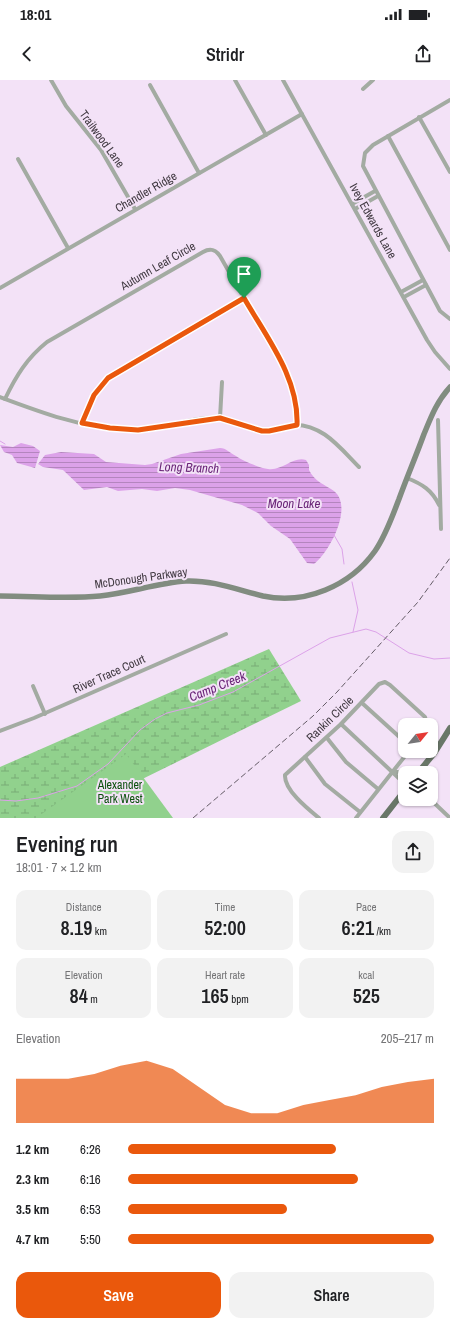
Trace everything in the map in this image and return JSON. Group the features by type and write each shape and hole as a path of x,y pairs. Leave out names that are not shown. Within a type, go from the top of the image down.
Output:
{"main road":[{"path":"424,766 435,752 450,728"},
{"path":"383,818 398,799"}],"street":[{"name":"Trailwood Lane","path":"51,80 66,106 101,150 136,210"},
{"path":"235,80 266,135"},
{"name":"Ivey Edwards Lane","path":"283,80 435,352 450,369"},
{"path":"363,89 373,80"},
{"path":"150,85 199,173"},
{"path":"450,100 373,145 361,157 363,166 375,191 440,311 450,318"},
{"name":"Chandler Ridge","path":"1,287 302,114"},
{"path":"419,117 450,172"},
{"path":"388,136 450,250"},
{"path":"18,159 68,248"},
{"path":"352,204 375,191"},
{"path":"355,209 378,196"},
{"name":"Autumn Leaf Circle","path":"5,399 19,372 34,354 47,342 204,251 213,250 218,254 289,378 296,400 297,425"},
{"path":"401,292 423,280"},
{"path":"0,281 1,287"},
{"path":"404,297 426,285"},
{"path":"82,423 94,395 108,378 244,298"},
{"path":"220,418 222,382"},
{"name":"McDonough Parkway","path":"0,596 93,596 194,581 210,582 271,597 291,598 312,594 346,580 370,558 385,533 432,414 442,396 450,387"},
{"path":"0,397 47,414 110,428 138,430 220,418 262,431 297,425 307,426 324,434 359,467"},
{"path":"438,420 441,529"},
{"path":"407,478 421,483 430,490 440,508"},
{"name":"River Trace Court","path":"0,731 45,714 226,634"},
{"name":"Rankin Circle","path":"319,818 300,802 284,779 287,772 327,738 379,684 387,682 425,718"},
{"path":"33,686 45,714"},
{"path":"362,703 398,736"},
{"path":"341,724 398,777"},
{"path":"327,738 346,762 378,789"},
{"path":"305,757 325,784 360,812"},
{"path":"356,818 404,758"},
{"path":"393,772 398,772"},
{"path":"437,806 448,817"}],"green space":[{"path":"269,649 301,701 63,818 0,818 0,767"},
{"name":"Alexander Park West","path":"126,754 173,818 36,818"}],"water":[{"path":"21,443 33,446 40,451 35,468 17,463 12,455 4,452 0,445 13,447"},
{"name":"Moon Lake","path":"220,448 247,462 268,469 278,468 301,459 306,460 311,474 334,491 339,498 341,508 337,529 326,550 314,564 307,563 290,539 271,526 258,513 242,505 190,490 175,488 157,491 142,489 118,491 107,487 84,490 63,470 43,467 38,464 45,455 61,452 94,454 106,462 145,465 181,454"}],"waterway":[{"name":"Long Branch","path":"0,441 5,444"},
{"name":"Long Branch","path":"334,535 342,549 344,564"},
{"name":"Long Branch","path":"352,582 358,610 353,632"},
{"name":"Camp Creek","path":"0,800 16,801 38,798 77,786 108,764 140,730 155,719 167,713 199,705 233,692 330,638 366,629 376,632 409,653 434,659 450,658"}],"railway":[{"path":"193,818 313,716 337,692 418,602 450,558"}],"route":[{"path":"244,298 289,378 296,400 297,425 290,425 276,430 262,431 237,422 220,418 206,419 153,429 126,430 82,423 89,402 98,388 108,378 244,298"}]}
